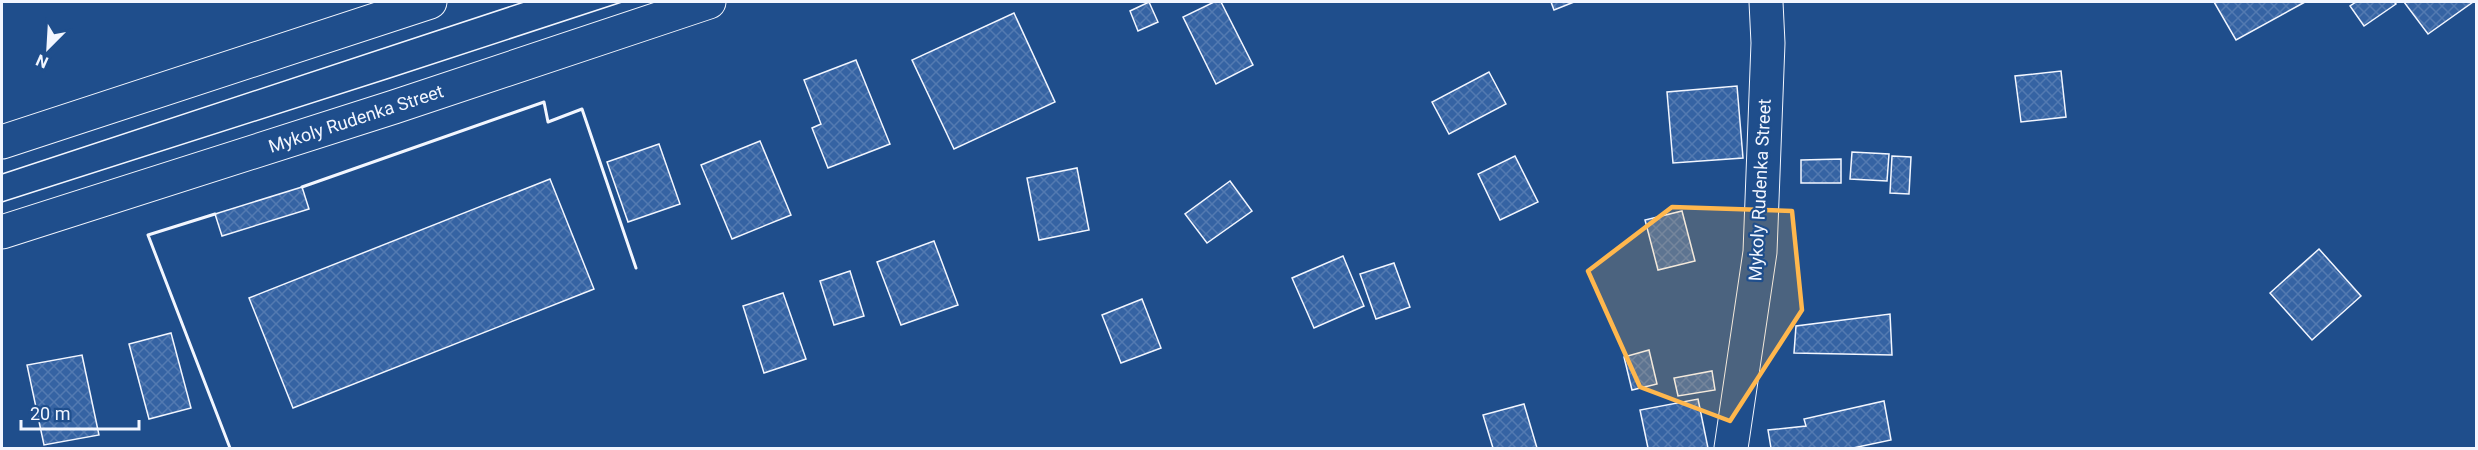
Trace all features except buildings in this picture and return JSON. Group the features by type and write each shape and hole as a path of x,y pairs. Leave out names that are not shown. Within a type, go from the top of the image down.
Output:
{"street":[{"path":"2,142 430,2"},
{"name":"Mykoly Rudenka Street","path":"2,232 394,107 709,2"},
{"name":"Mykoly Rudenka Street","path":"1731,448 1760,252 1767,43 1766,2"}],"highlighted area":[{"path":"1672,207 1792,211 1802,310 1730,421 1640,387 1588,271"}],"tram line":[{"path":"2,174 524,2"},
{"path":"2,202 622,2"}],"wall":[{"path":"302,187 544,102 548,122 582,109 636,268"},
{"path":"215,214 148,235 230,448"}]}
